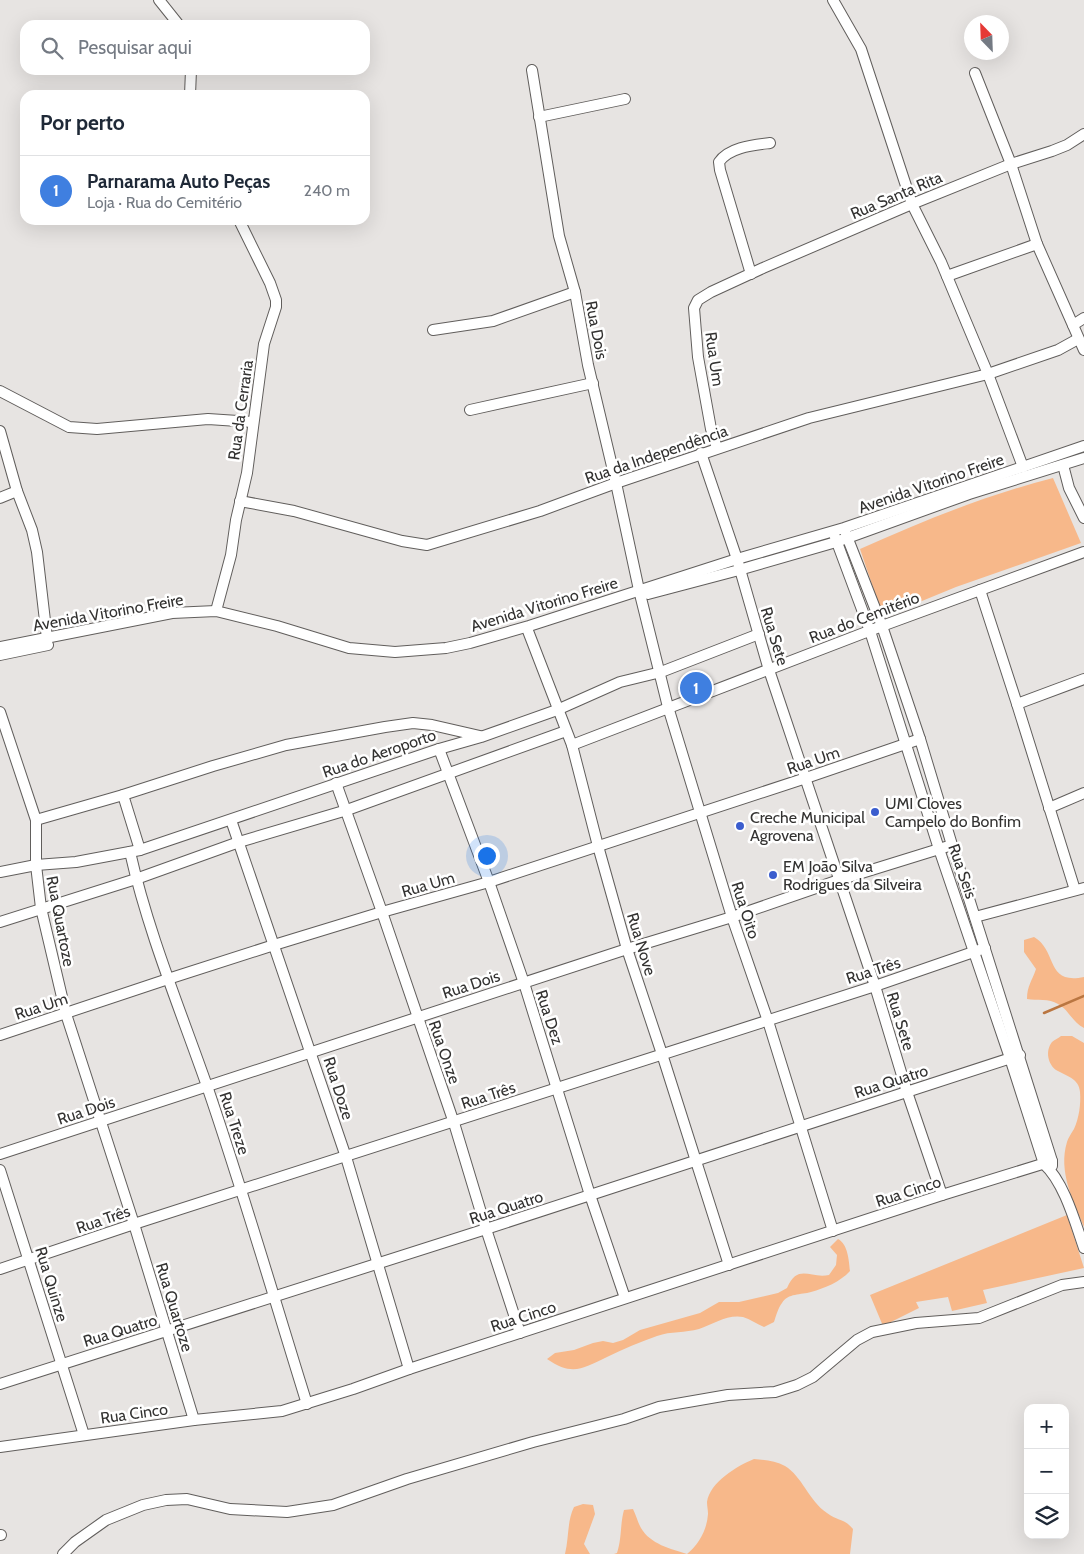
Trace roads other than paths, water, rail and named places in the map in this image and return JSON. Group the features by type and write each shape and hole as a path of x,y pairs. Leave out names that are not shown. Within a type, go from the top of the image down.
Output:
{"street":[{"path":"159,0 175,20"},
{"path":"833,0 863,55 912,204 947,276 988,374 1023,467"},
{"name":"Rua Dois","path":"532,70 559,236 575,292 593,383 640,593"},
{"path":"975,73 1011,164 1037,244 1084,350"},
{"path":"190,90 191,75"},
{"path":"539,117 625,99"},
{"name":"Rua Santa Rita","path":"720,288 912,204 1011,164 1060,148 1084,134"},
{"path":"751,274 718,162 724,156 744,146 770,143"},
{"name":"Rua da Cerraria","path":"216,611 231,555 246,473 264,344 276,307 276,300 270,282 242,225"},
{"path":"947,276 1037,244"},
{"name":"Rua Um","path":"717,448 711,429 698,357 694,308 695,303 704,295 720,288"},
{"path":"433,330 493,321 575,292"},
{"path":"1073,325 1084,318"},
{"name":"Rua da Independência","path":"240,501 294,511 402,541 427,545 540,511 701,453 809,418 988,374 1058,350 1078,339"},
{"path":"470,410 593,383"},
{"path":"0,392 69,426 82,429 97,430 208,419 253,422"},
{"path":"0,431 17,491 32,530 37,552 46,638"},
{"name":"Avenida Vitorino Freire","path":"0,647 172,613 216,611 276,626 349,648 396,652 446,648 470,643 640,593 739,570 836,542 846,533 1084,446"},
{"path":"701,453 739,570"},
{"name":"Avenida Vitorino Freire","path":"0,655 153,622 200,616 216,618 362,655 390,657 442,654 482,646 528,632 737,559 833,531 846,533 1084,458"},
{"path":"1063,465 1069,488 1084,518"},
{"path":"0,498 17,491"},
{"name":"Rua Seis","path":"833,531 870,631 975,952 1015,1056"},
{"path":"846,533 882,626 920,739 985,948 1015,1056 1049,1165 1084,1248"},
{"name":"Rua do Cemitério","path":"572,745 882,626 1084,552"},
{"name":"Rua Sete","path":"739,570 769,670 875,986 942,1195"},
{"path":"975,918 1079,889 1049,808 980,590"},
{"name":"Rua Oito","path":"640,593 661,672 668,707 700,813 732,917 768,1020 833,1232"},
{"name":"Rua Nove","path":"528,632 572,745 627,949 729,1265"},
{"name":"Rua do Aeroporto","path":"0,872 36,865 76,862 140,850 439,748 558,710 620,682 661,672 759,634"},
{"path":"1017,704 1084,679"},
{"name":"Rua Quartoze","path":"0,712 36,820 36,865 40,908 66,1014 134,1224 194,1420"},
{"path":"36,820 286,745 385,727 413,724 432,725 481,736"},
{"path":"0,922 136,879 239,842 347,810 566,731"},
{"name":"Rua Um","path":"0,1035 274,945 490,882 920,739"},
{"name":"Rua Dez","path":"439,748 490,882 625,1298"},
{"name":"Rua Onze","path":"336,784 347,810 454,1123 486,1230 520,1333"},
{"path":"1049,808 1084,793"},
{"path":"123,795 140,850"},
{"name":"Rua Doze","path":"231,820 312,1052 346,1157 409,1369"},
{"name":"Rua Dois","path":"0,1154 627,949 732,917 839,880 952,845"},
{"name":"Rua Treze","path":"130,852 136,879 168,979 241,1190 307,1404"},
{"name":"Rua Três","path":"0,1269 134,1224 454,1123 875,986 985,948"},
{"name":"Rua Quatro","path":"0,1384 486,1230 1015,1056"},
{"name":"Rua Cinco","path":"0,1447 194,1420 268,1413 307,1404 942,1195 1049,1165"},
{"name":"Rua Quinze","path":"0,1170 84,1435"},
{"path":"63,1554 75,1542 106,1520 143,1505 166,1500 187,1499 230,1509 287,1512 333,1505 407,1478 533,1442 624,1419 659,1407 728,1394 775,1392 813,1377 857,1340 872,1332 916,1323 980,1318 1062,1285 1084,1282"}],"waterway":[{"path":"1044,1013 1084,996"}],"place":[{"name":"Parnarama Auto Peças","path":"696,688"},
{"name":"UMI Cloves Campelo do Bonfim","path":"875,812"},
{"name":"Creche Municipal Agrovena","path":"740,826"},
{"name":"EM João Silva Rodrigues da Silveira","path":"773,875"}]}
